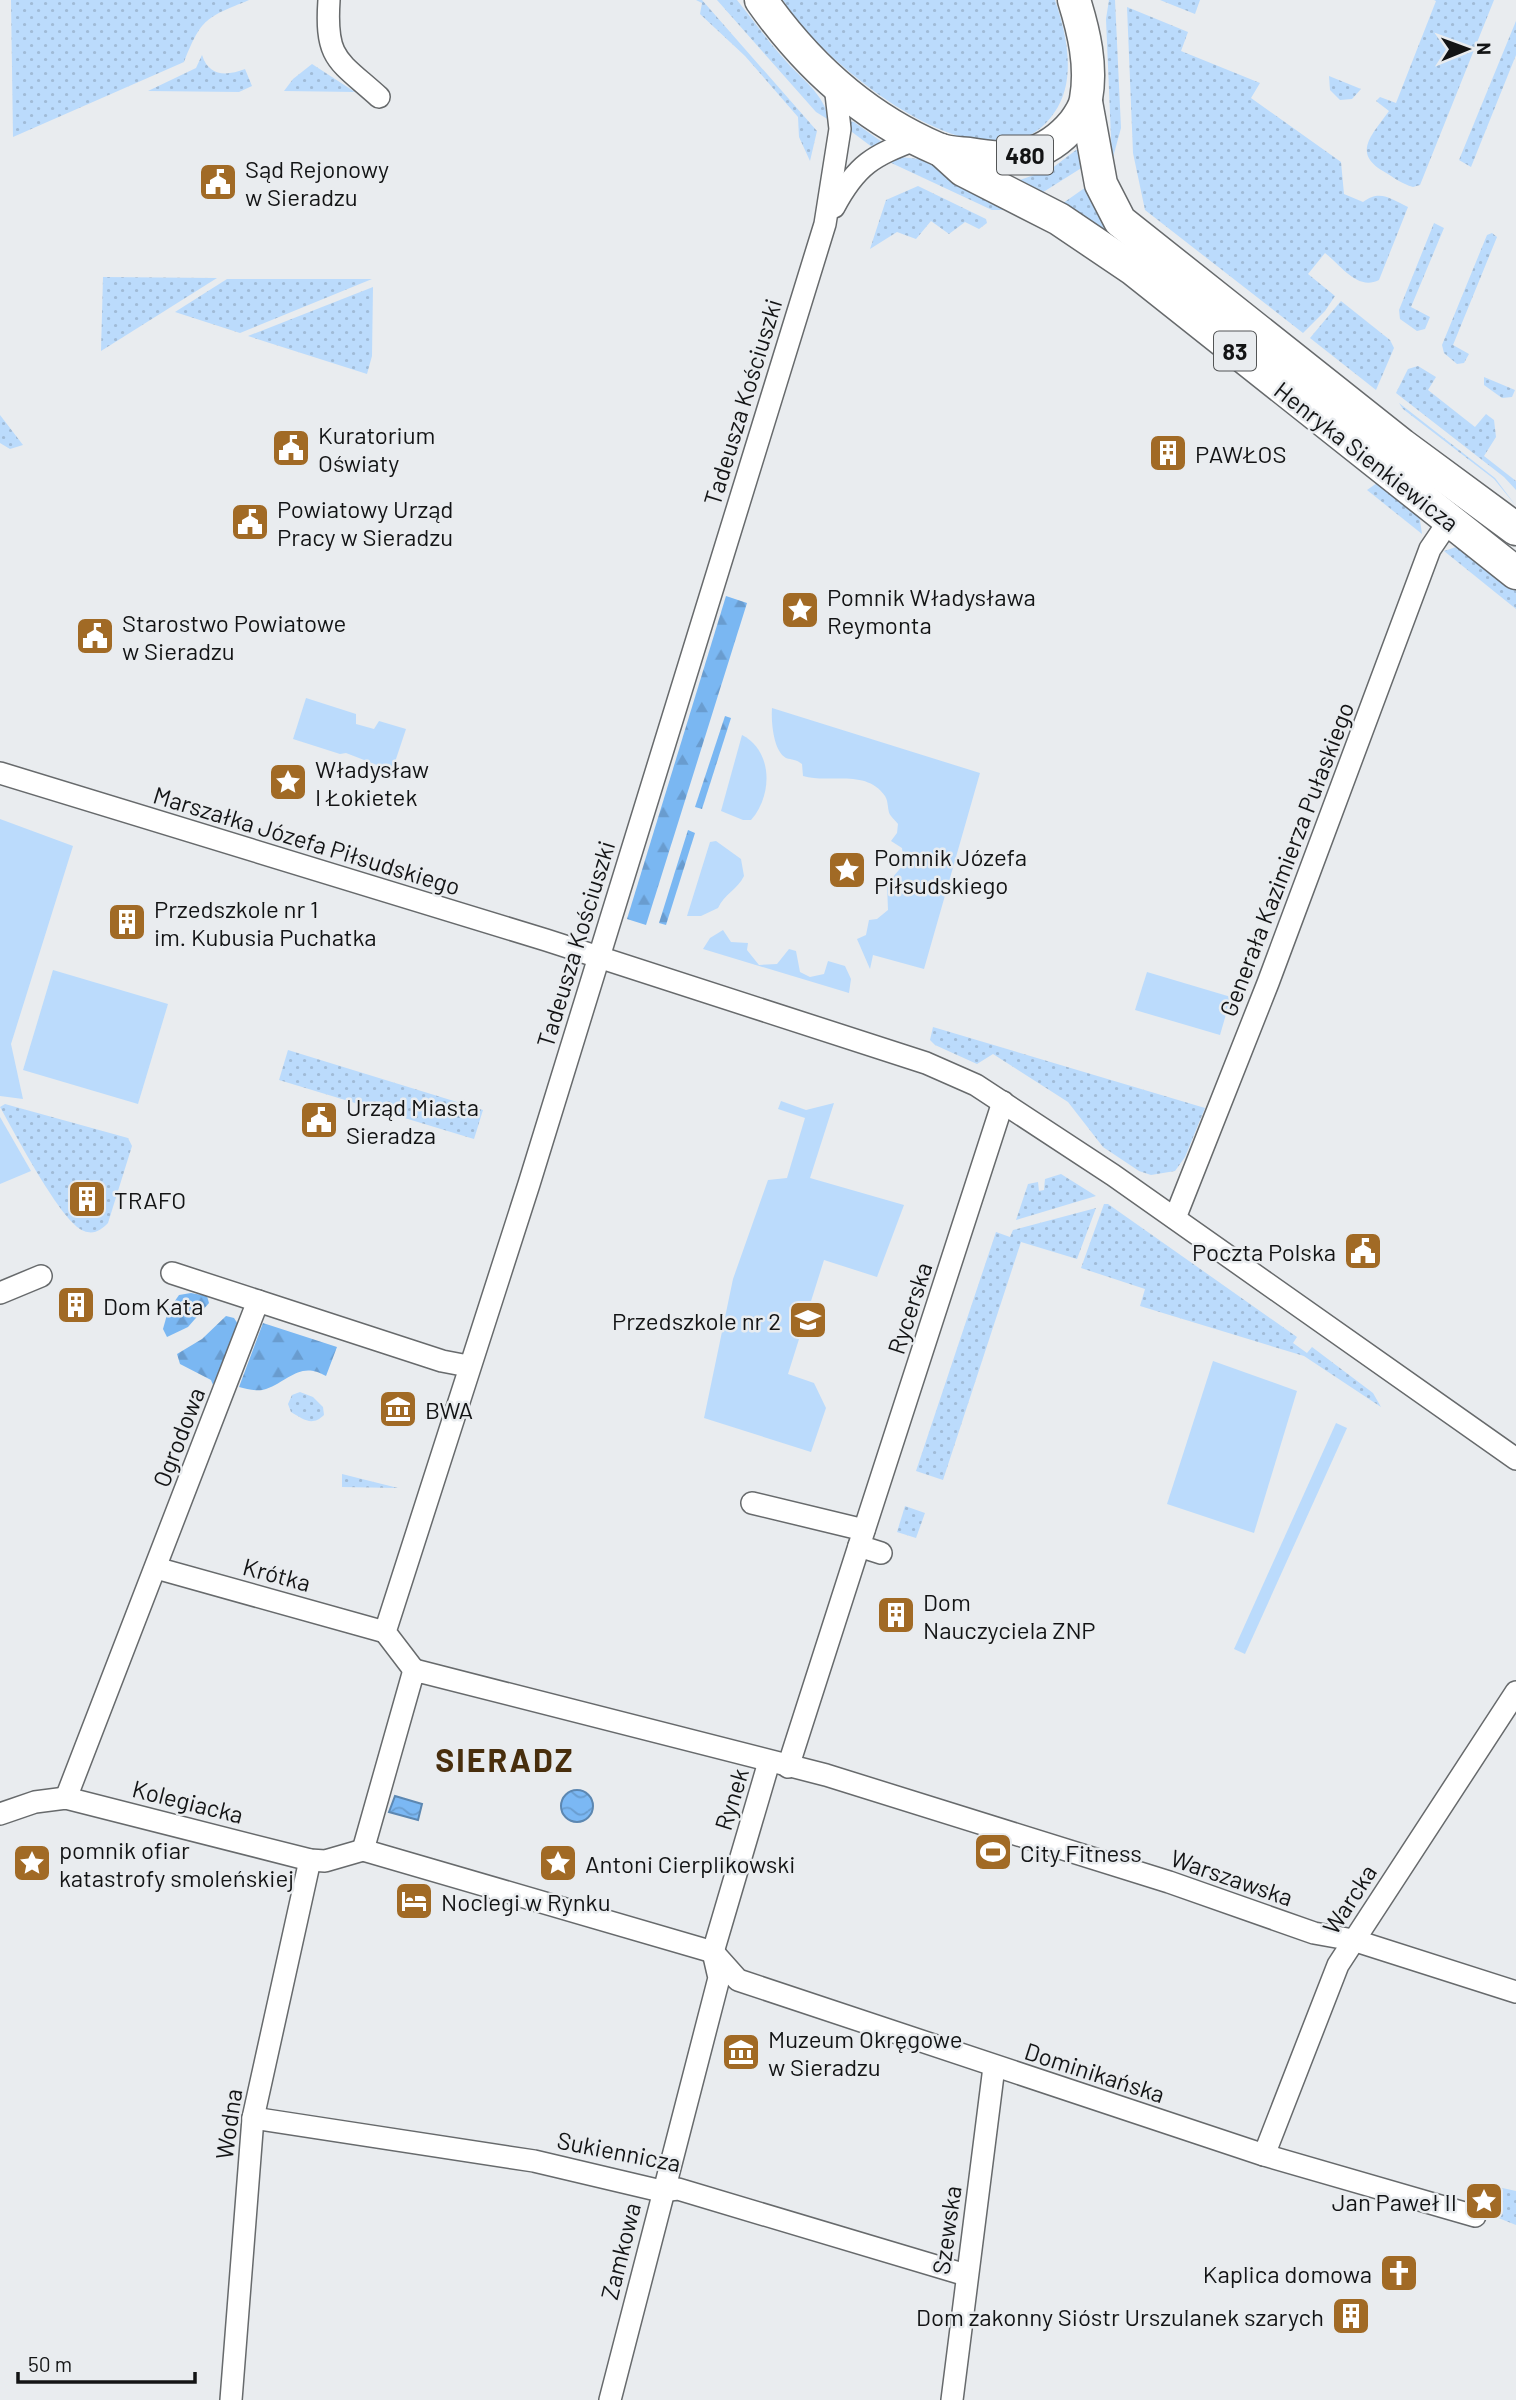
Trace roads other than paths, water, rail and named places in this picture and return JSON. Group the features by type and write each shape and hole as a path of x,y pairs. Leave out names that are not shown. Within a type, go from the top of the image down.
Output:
{"main road":[{"name":"83","path":"761,0 789,38 835,85 873,113 929,144"},
{"path":"1074,0 1088,65"},
{"path":"1088,65 1099,0"},
{"name":"Henryka Sienkiewicza","path":"1088,65 1086,102 1101,184 1120,220 1402,445 1516,529"},
{"name":"480","path":"929,144 994,160 1029,154 1065,134 1086,102"},
{"name":"Henryka Sienkiewicza","path":"929,144 963,170 1059,219 1133,269 1516,573"}],"street":[{"path":"329,0 327,33 331,49 342,63 379,97"},
{"name":"Tadeusza Kościuszki","path":"385,1632 599,957 825,224 840,129 835,85"},
{"name":"Tadeusza Kościuszki","path":"825,224 846,183 872,157 929,144"},
{"name":"Generała Kazimierza Pułaskiego","path":"1175,1218 1268,983 1430,548 1449,521"},
{"name":"Marszałka Józefa Piłsudskiego","path":"0,773 599,957 919,1060 976,1085 1175,1218 1516,1459"},
{"name":"Rycerska","path":"779,1765 862,1538 1003,1102"},
{"path":"172,1273 442,1361 468,1366"},
{"path":"0,1293 41,1276"},
{"name":"Ogrodowa","path":"66,1798 258,1301"},
{"path":"752,1503 862,1538 881,1553"},
{"name":"Krótka","path":"156,1568 385,1632"},
{"path":"385,1632 414,1670 363,1850 713,1952"},
{"name":"Rynek","path":"414,1670 779,1765 713,1952"},
{"name":"Warcka","path":"1264,2155 1338,1965 1516,1692"},
{"name":"Warszawska","path":"779,1765 826,1775 1005,1830 1314,1933 1353,1940 1516,1992"},
{"name":"Kolegiacka","path":"0,1814 35,1802 66,1798 310,1860 326,1861 363,1850"},
{"name":"Wodna","path":"231,2400 253,2118 310,1860"},
{"name":"Dominikańska","path":"713,1952 738,1980 1264,2155 1475,2216"},
{"name":"Zamkowa","path":"610,2400 662,2190 719,1978 713,1952"},
{"name":"Szewska","path":"952,2400 994,2067"},
{"name":"Sukiennicza","path":"253,2118 534,2161 662,2190 678,2189 966,2275"}],"water":[{"path":"577,1790 588,1795 593,1806 588,1817 577,1822 566,1817 561,1806 566,1795"},
{"path":"395,1796 422,1804 418,1820 389,1812"}],"place":[{"name":"Sąd Rejonowy w Sieradzu","path":"218,182"},
{"name":"Kuratorium Oświaty","path":"291,448"},
{"name":"PAWŁOS","path":"1168,453"},
{"name":"Powiatowy Urząd Pracy w Sieradzu","path":"250,522"},
{"name":"Pomnik Władysława Reymonta","path":"800,610"},
{"name":"Starostwo Powiatowe w Sieradzu","path":"95,636"},
{"name":"Władysław I Łokietek","path":"288,782"},
{"name":"Pomnik Józefa Piłsudskiego","path":"847,870"},
{"name":"Przedszkole nr 1 im. Kubusia Puchatka","path":"127,922"},
{"name":"Urząd Miasta Sieradza","path":"319,1120"},
{"name":"TRAFO","path":"87,1199"},
{"name":"Poczta Polska","path":"1363,1251"},
{"name":"Dom Kata","path":"76,1305"},
{"name":"Przedszkole nr 2","path":"808,1320"},
{"name":"BWA","path":"398,1409"},
{"name":"Dom Nauczyciela ZNP","path":"896,1615"},
{"name":"City Fitness","path":"993,1852"},
{"name":"pomnik ofiar katastrofy smoleńskiej","path":"32,1863"},
{"name":"Antoni Cierplikowski","path":"558,1863"},
{"name":"Noclegi w Rynku","path":"414,1901"},
{"name":"Muzeum Okręgowe w Sieradzu","path":"741,2052"},
{"name":"Jan Paweł II","path":"1484,2201"},
{"name":"Kaplica domowa","path":"1399,2273"},
{"name":"Dom zakonny Sióstr Urszulanek szarych","path":"1351,2316"}],"district":[{"name":"SIERADZ","path":"505,1759"}]}
